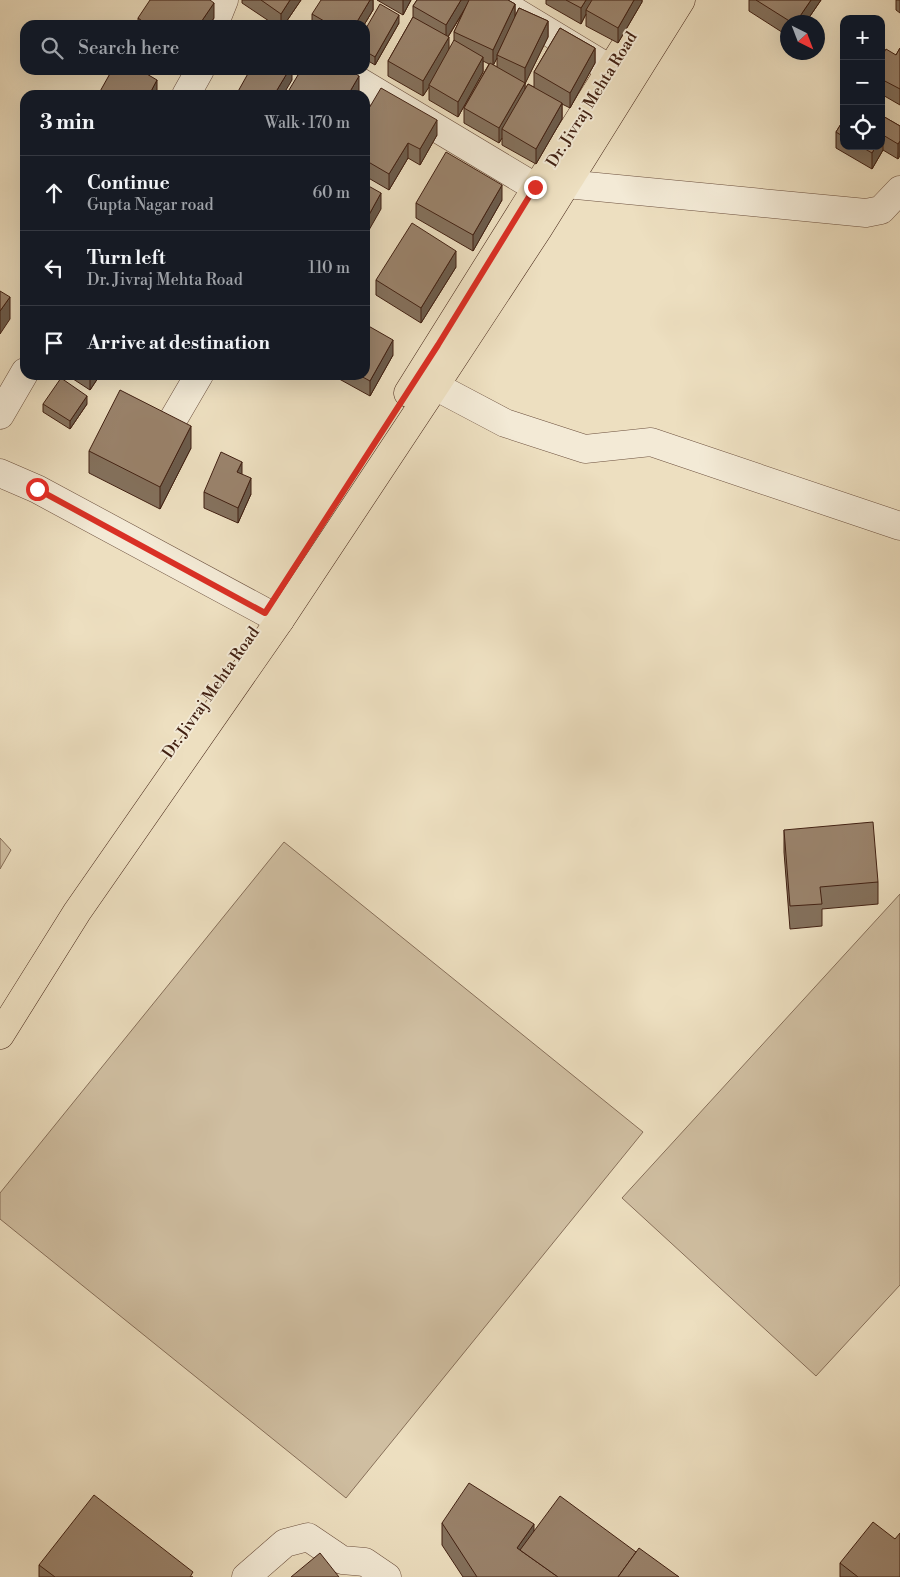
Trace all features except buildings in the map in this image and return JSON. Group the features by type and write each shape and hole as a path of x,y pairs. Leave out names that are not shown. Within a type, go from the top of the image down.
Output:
{"main road":[{"name":"Dr. Jivraj Mehta Road","path":"0,1000 59,906 273,617 535,187 654,0"},
{"path":"0,1034 77,912 273,617 435,386 566,184 681,0"}],"street":[{"path":"216,20 224,0"},
{"path":"496,0 610,69"},
{"path":"189,90 197,75"},
{"path":"346,75 365,90"},
{"path":"370,93 535,187"},
{"path":"566,184 866,213 881,210 900,190"},
{"path":"0,415 20,380"},
{"path":"171,423 196,380"},
{"path":"435,386 505,423 585,449 651,442 900,526"},
{"path":"0,473 37,489 273,617"},
{"path":"246,1577 285,1543 308,1537 342,1560 366,1562 387,1577"}],"shaded area":[{"path":"0,838 11,850 0,869"},
{"path":"284,842 643,1132 346,1498 0,1219 0,1193"},
{"path":"900,894 900,1285 816,1376 622,1198"}],"route":[{"path":"37,489 265,613 438,345 535,187"}]}
